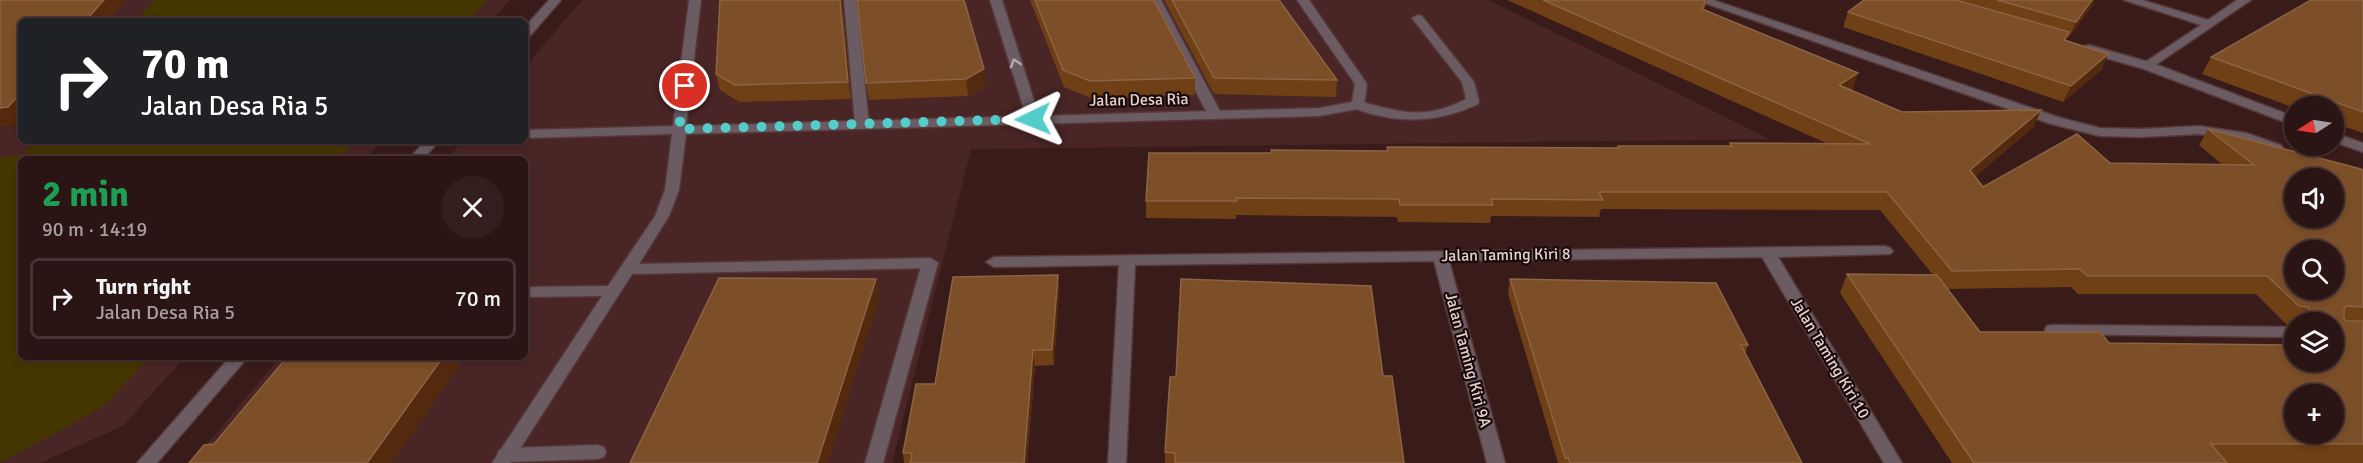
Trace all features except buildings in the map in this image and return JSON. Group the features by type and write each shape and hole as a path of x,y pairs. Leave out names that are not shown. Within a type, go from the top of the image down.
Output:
{"street":[{"path":"528,31 555,0"},
{"path":"504,459 662,216 672,190 695,0"},
{"path":"850,0 862,124"},
{"path":"996,0 1033,119"},
{"path":"1155,0 1215,115"},
{"path":"1303,0 1361,84 1358,105 1376,113 1399,117 1454,112 1473,101 1468,82 1418,18"},
{"path":"1702,0 2067,124 2100,132 2141,133 2199,130 2246,137 2284,151"},
{"path":"2130,0 2210,24"},
{"path":"2148,66 2245,0"},
{"path":"2079,46 2148,66 2284,118"},
{"name":"Jalan Desa Ria","path":"528,134 1319,112 1358,105"},
{"path":"2344,141 2363,148"},
{"path":"419,156 429,144"},
{"name":"Jalan Taming Kiri 8","path":"994,262 1885,251"},
{"name":"Jalan Taming Kiri 10","path":"1767,252 1893,463"},
{"name":"Jalan Taming Kiri 9A","path":"1440,256 1496,463"},
{"path":"1117,463 1127,260"},
{"path":"628,269 930,263 874,463"},
{"path":"528,292 613,291"},
{"path":"2053,330 2284,332"},
{"path":"146,463 237,360"},
{"path":"504,459 597,452"}],"shaded area":[{"path":"0,0 510,0 494,18 18,18 18,144 379,144 368,156 18,156 18,360 182,360 123,426 40,463 0,463"},
{"path":"154,0 488,0 471,18 139,18"},
{"path":"582,0 1489,0 1770,139 971,149 892,463 191,463 277,360 528,360 528,156 450,156 460,144 528,144 528,63"},
{"path":"32,144 352,144 341,156 18,156 18,360 147,360 103,407 0,463 0,157 23,155"}],"route":[{"path":"685,86 679,129 1033,119"}]}
